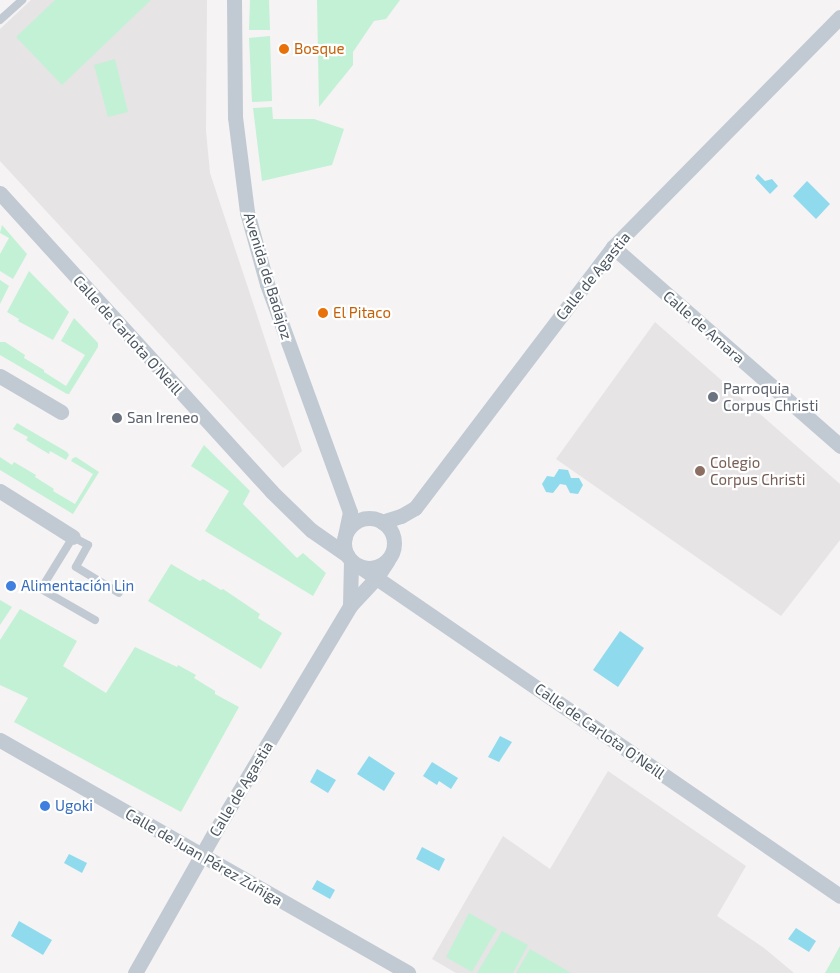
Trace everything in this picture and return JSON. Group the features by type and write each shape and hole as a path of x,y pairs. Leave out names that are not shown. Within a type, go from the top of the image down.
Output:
{"street":[{"name":"Avenida de Badajoz","path":"234,0 235,117 247,212 267,284 356,516"},
{"name":"Calle de Agastia","path":"382,522 401,516 415,508 613,247 840,17"},
{"name":"Calle de Carlota O’Neill","path":"0,193 272,490 311,530 840,896"},
{"name":"Calle de Amara","path":"613,247 840,446"},
{"path":"0,376 61,412"},
{"path":"0,491 74,537"},
{"path":"356,516 376,519 382,522 388,526 394,540 394,547 388,560 375,568 350,556 349,528 356,516"},
{"name":"Calle de Agastia","path":"350,556 350,606"},
{"name":"Calle de Agastia","path":"135,973 201,855 350,606 377,577 388,560"},
{"name":"Calle de Juan Pérez Zúñiga","path":"0,740 408,973"}],"lane":[{"path":"0,20 22,0"},
{"path":"95,620 41,589 74,537 88,545 76,567 119,593"}],"shaded area":[{"path":"31,0 207,0 206,131 210,173 302,451 283,468 0,161 0,29"},
{"name":"Colegio Corpus Christi","path":"655,322 840,484 840,540 781,616 556,459"},
{"path":"608,771 746,866 717,916 764,948 794,973 456,973 432,959 503,836 550,869"}],"green space":[{"path":"55,0 151,0 62,85 16,37"},
{"path":"250,0 269,0 270,30 249,30"},
{"path":"317,0 400,0 386,19 374,21 353,52 353,65 319,107"},
{"path":"270,36 272,101 252,102 249,38"},
{"path":"115,59 128,112 108,117 94,65"},
{"path":"272,107 273,119 314,119 344,129 332,165 262,181 253,108"},
{"path":"2,225 27,254 13,279 0,271 0,254 9,238 0,233"},
{"path":"29,271 69,312 53,340 18,321 19,319 7,312"},
{"path":"0,280 9,286 0,304"},
{"path":"74,318 98,343 98,347 69,394 0,355 0,342 5,342 25,355 24,358 66,386 85,355 61,341"},
{"path":"17,423 67,452 69,455 66,460 50,451 49,454 26,440 28,437 13,429"},
{"path":"204,445 250,491 243,504 297,558 303,553 326,573 313,596 205,531 229,491 191,466"},
{"path":"0,457 12,465 14,462 36,475 35,477 54,489 53,491 75,504 93,474 71,461 73,458 76,457 99,472 73,514 0,470"},
{"path":"171,564 200,581 203,579 221,590 223,589 260,614 258,618 282,633 261,669 148,601"},
{"path":"0,600 12,607 0,625"},
{"path":"20,609 77,641 63,666 106,693 135,647 177,667 178,665 196,675 194,678 215,691 215,694 239,707 181,812 14,722 28,698 0,685 0,640"},
{"path":"469,913 497,929 472,972 446,957"},
{"path":"502,931 528,945 513,973 477,973"},
{"path":"840,946 840,973 825,973"},
{"path":"530,949 571,973 516,973"}],"water":[{"path":"758,174 765,181 772,179 778,186 770,194 755,178"},
{"path":"807,181 830,204 816,219 793,196"},
{"path":"559,469 568,470 571,478 579,478 583,485 578,494 570,493 566,485 560,484 553,493 546,492 542,484 547,476 554,477"},
{"path":"620,631 644,648 618,687 593,670"},
{"path":"500,736 512,742 499,762 488,757"},
{"path":"369,756 395,773 384,791 357,774"},
{"path":"432,762 458,778 451,789 439,781 437,785 423,776"},
{"path":"317,769 336,780 328,793 310,782"},
{"path":"422,847 445,859 439,871 416,859"},
{"path":"69,854 87,863 82,873 64,863"},
{"path":"317,880 335,890 330,899 312,889"},
{"path":"19,921 52,940 43,955 11,936"},
{"path":"796,928 816,941 809,952 788,939"}],"place":[{"name":"Bosque","path":"284,49"},
{"name":"El Pitaco","path":"323,313"},
{"name":"Parroquia Corpus Christi","path":"713,397"},
{"name":"San Ireneo","path":"117,418"},
{"name":"Colegio Corpus Christi","path":"700,471"},
{"name":"Alimentación Lin","path":"11,586"},
{"name":"Ugoki","path":"45,806"}]}
